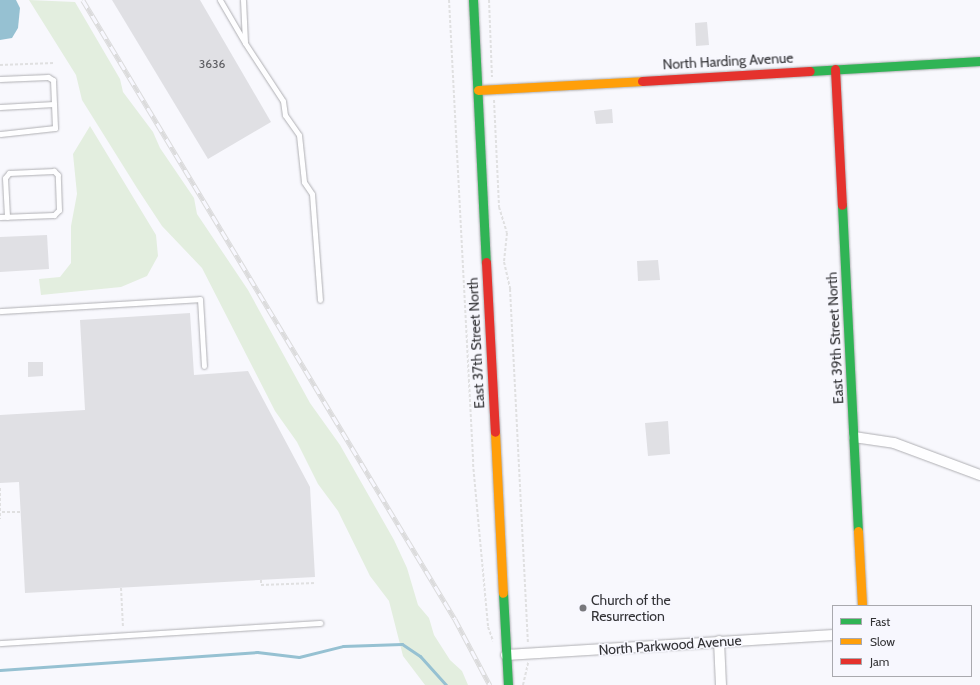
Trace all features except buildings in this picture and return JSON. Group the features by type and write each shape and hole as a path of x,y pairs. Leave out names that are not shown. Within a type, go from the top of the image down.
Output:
{"street":[{"name":"East 37th Street North","path":"473,0 508,685"},
{"name":"North Harding Avenue","path":"478,90 980,61"},
{"name":"East 39th Street North","path":"835,69 862,605"},
{"path":"854,437 894,443 980,475"},
{"name":"North Parkwood Avenue","path":"506,655 832,635"},
{"path":"719,641 721,685"}],"lane":[{"path":"220,0 245,43 283,101 285,115 299,135 304,182 312,194 320,300"},
{"path":"243,0 245,43"},
{"path":"0,79 48,77 53,80 54,104 54,128 50,131 0,134"},
{"path":"0,107 54,104"},
{"path":"0,218 54,215 59,210 58,175 54,171 9,173 6,178 7,217"},
{"path":"0,311 200,299 204,366"},
{"path":"0,643 320,623"}],"path":[{"path":"449,0 473,464 488,627 495,647"},
{"path":"489,0 499,208 507,233 504,262 510,289 528,654 523,685"},
{"path":"0,65 54,62"},
{"path":"0,488 2,512 0,519"},
{"path":"2,512 20,512"},
{"path":"261,580 261,585 315,583"},
{"path":"122,588 124,635"}],"green space":[{"path":"29,0 75,2 120,79 123,92 153,132 160,148 194,198 197,214 248,290 310,403 340,445 394,540 407,568 418,605 429,618 434,635 450,660 462,671 468,685 425,685 403,656 389,601 370,576 338,511 318,484 297,442 275,411 202,268 162,226 137,188 82,100 76,75"},
{"path":"90,126 156,235 158,256 147,276 121,287 41,295 39,279 60,277 71,263 71,226 77,194 73,154"}],"water":[{"path":"0,0 16,0 20,8 18,28 12,38 0,40"}],"waterway":[{"path":"0,670 257,652 299,657 343,646 402,644 420,656 446,685"}],"railway":[{"path":"83,0 455,619 490,685"}],"traffic: fast":[{"path":"473,0 486,262"},
{"path":"810,71 980,61"},
{"path":"842,205 858,531"},
{"path":"503,593 508,685"}],"traffic: slow":[{"path":"478,90 642,81"},
{"path":"495,432 503,593"},
{"path":"858,531 862,605"}],"traffic: jam":[{"path":"835,69 842,205"},
{"path":"642,81 810,71"},
{"path":"486,262 495,432"}],"place":[{"name":"Church of the Resurrection","path":"583,608"}]}
